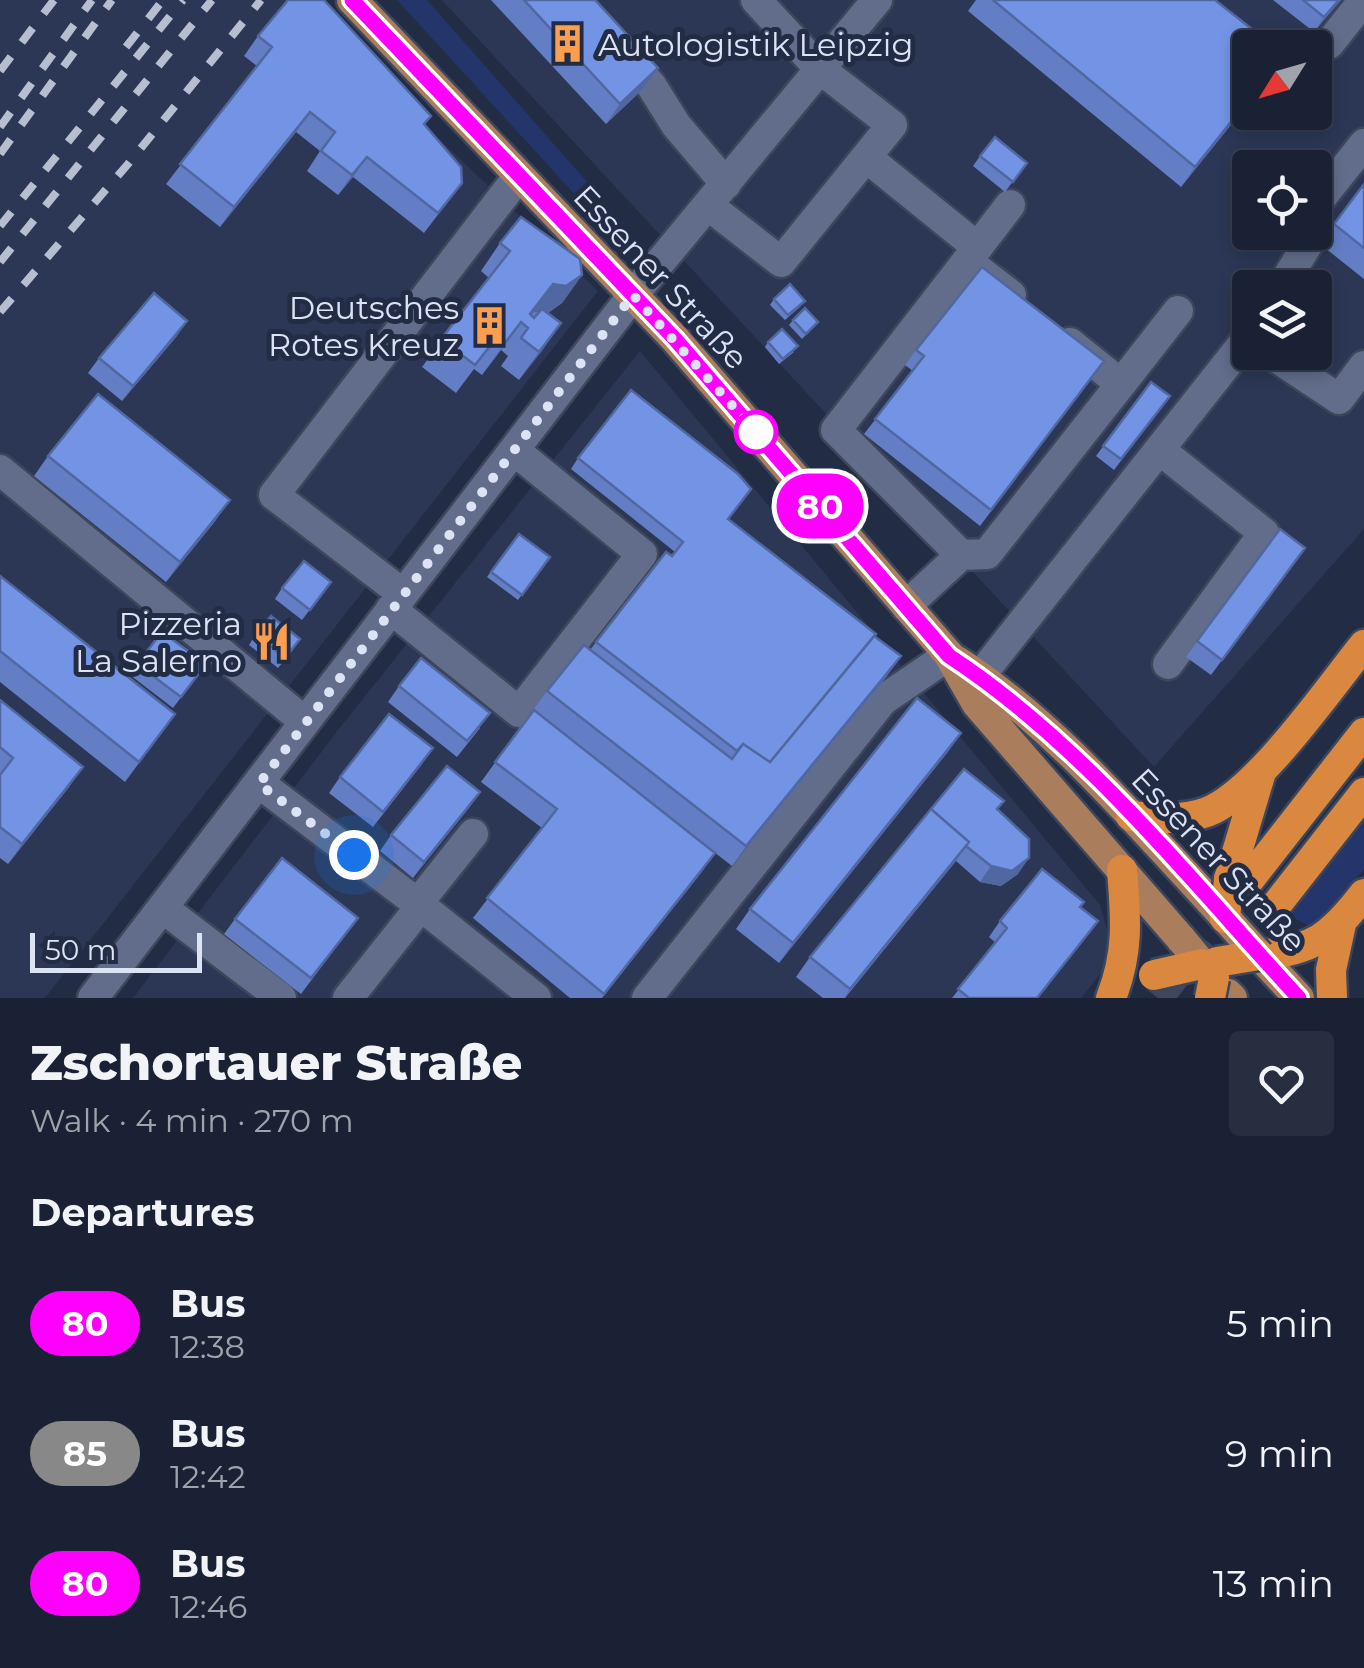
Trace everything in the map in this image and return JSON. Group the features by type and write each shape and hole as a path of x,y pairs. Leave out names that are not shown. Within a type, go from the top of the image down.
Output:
{"highway":[{"path":"1130,816 1174,819 1210,811 1261,772 1364,645"},
{"path":"1228,895 1364,733"},
{"path":"1217,982 1228,895 1261,772"},
{"path":"1274,908 1364,793"},
{"path":"1113,998 1125,965 1128,932 1122,870"},
{"path":"1113,998 1154,975 1217,982 1259,955 1300,951 1341,924 1364,894"},
{"path":"1332,998 1331,970 1341,924"}],"main road":[{"name":"Essener Straße","path":"352,0 633,295 949,656 978,704 1217,982"},
{"name":"Essener Straße","path":"949,656 1006,693 1063,745 1130,816 1228,895 1259,955 1299,998"}],"street":[{"path":"574,0 651,85 718,195 781,262 892,125 820,69 756,0"},
{"path":"94,998 633,295 876,0"},
{"path":"1332,40 1364,0"},
{"path":"1332,184 1364,144"},
{"path":"866,156 1036,316 1121,384"},
{"path":"514,451 642,554 530,723 274,495 518,177"},
{"path":"961,555 836,430 1010,205"},
{"path":"906,606 961,555 987,554 1178,311"},
{"path":"1303,370 1351,395 1364,366"},
{"path":"980,676 1160,450 1232,368"},
{"path":"1160,450 1264,533 1168,664"},
{"path":"0,470 306,722"},
{"path":"647,998 882,700 949,656"},
{"path":"259,784 536,998"},
{"path":"348,998 473,834"},
{"path":"164,909 281,998"}],"shaded area":[{"path":"0,0 294,0 598,291 45,998 0,998"},
{"path":"397,0 427,0 640,242 621,245"},
{"path":"442,0 1364,0 1364,529 1154,767"},
{"path":"640,351 1100,905 1109,935 1104,969 1081,998 133,998 342,725"},
{"path":"1364,820 1364,869 1314,928 1290,916"}],"building":[{"path":"288,0 324,0 431,116 424,124 461,167 462,183 438,213 367,157 352,175 321,151 335,132 310,112 234,207 180,164 272,47 258,36"},
{"path":"524,0 595,0 658,68 620,104"},
{"path":"993,0 1215,0 1253,30 1232,30 1232,121 1195,167"},
{"path":"1303,0 1339,0 1324,17"},
{"path":"995,137 1027,163 1013,182 980,156"},
{"path":"1364,184 1364,248 1334,224"},
{"name":"Deutsches Rotes Kreuz","path":"521,217 580,259 582,275 566,286 553,284 530,314 534,318 542,309 561,323 539,352 521,338 528,328 521,322 502,347 494,341 475,365 441,339 510,251 500,243"},
{"path":"982,267 1104,361 991,510 875,419 924,356 916,350"},
{"path":"790,284 805,301 788,315 774,299"},
{"path":"154,293 187,321 133,386 99,358"},
{"path":"805,308 818,322 806,334 793,320"},
{"path":"782,329 798,346 783,359 768,342"},
{"path":"1151,382 1170,396 1121,459 1103,446"},
{"path":"631,390 738,474 751,489 728,519 876,634 770,762 743,744 737,751 596,642 666,552 672,556 683,542 578,458"},
{"path":"98,394 230,500 180,562 48,456"},
{"path":"1280,529 1305,548 1222,660 1197,641"},
{"path":"519,534 550,557 522,595 491,572"},
{"path":"304,561 331,582 310,610 282,588"},
{"path":"0,576 175,714 139,762 0,651"},
{"path":"271,616 300,639 285,658 256,634"},
{"path":"162,632 206,664 181,697 137,664"},
{"path":"874,636 901,656 746,846 547,691 584,645 732,759 743,744 770,762"},
{"path":"421,658 490,713 467,741 399,686"},
{"path":"917,698 961,733 793,943 750,909"},
{"path":"0,700 83,767 22,844 0,827 0,775 13,758 0,747"},
{"path":"534,710 715,853 604,994 487,898 557,809 495,762"},
{"path":"389,714 433,748 383,812 340,777"},
{"path":"447,766 480,792 424,862 391,835"},
{"path":"964,769 1004,801 997,809 1029,839 1029,858 1012,871 991,866 931,809"},
{"path":"931,809 969,842 850,989 810,957"},
{"path":"282,858 358,918 311,978 235,919"},
{"path":"1042,869 1084,902 1080,907 1098,921 1037,998 969,998 958,989 1007,928 1000,921"}],"tunnel":[{"path":"1158,998 1238,895"}],"railway":[{"path":"0,71 54,0"},
{"path":"0,127 92,0"},
{"path":"0,154 112,0"},
{"path":"126,47 163,0"},
{"path":"0,226 183,0"},
{"path":"0,262 212,0"},
{"path":"0,312 128,164 261,0"}],"bus line":[{"name":"80","path":"352,0 675,339 949,656 1006,693 1063,745 1299,998"}],"place":[{"name":"Autologistik Leipzig","path":"568,44"},
{"name":"Deutsches Rotes Kreuz","path":"489,325"},
{"name":"Pizzeria La Salerno","path":"272,641"}],"route":[{"path":"354,855 259,784 633,295 756,432"}]}
